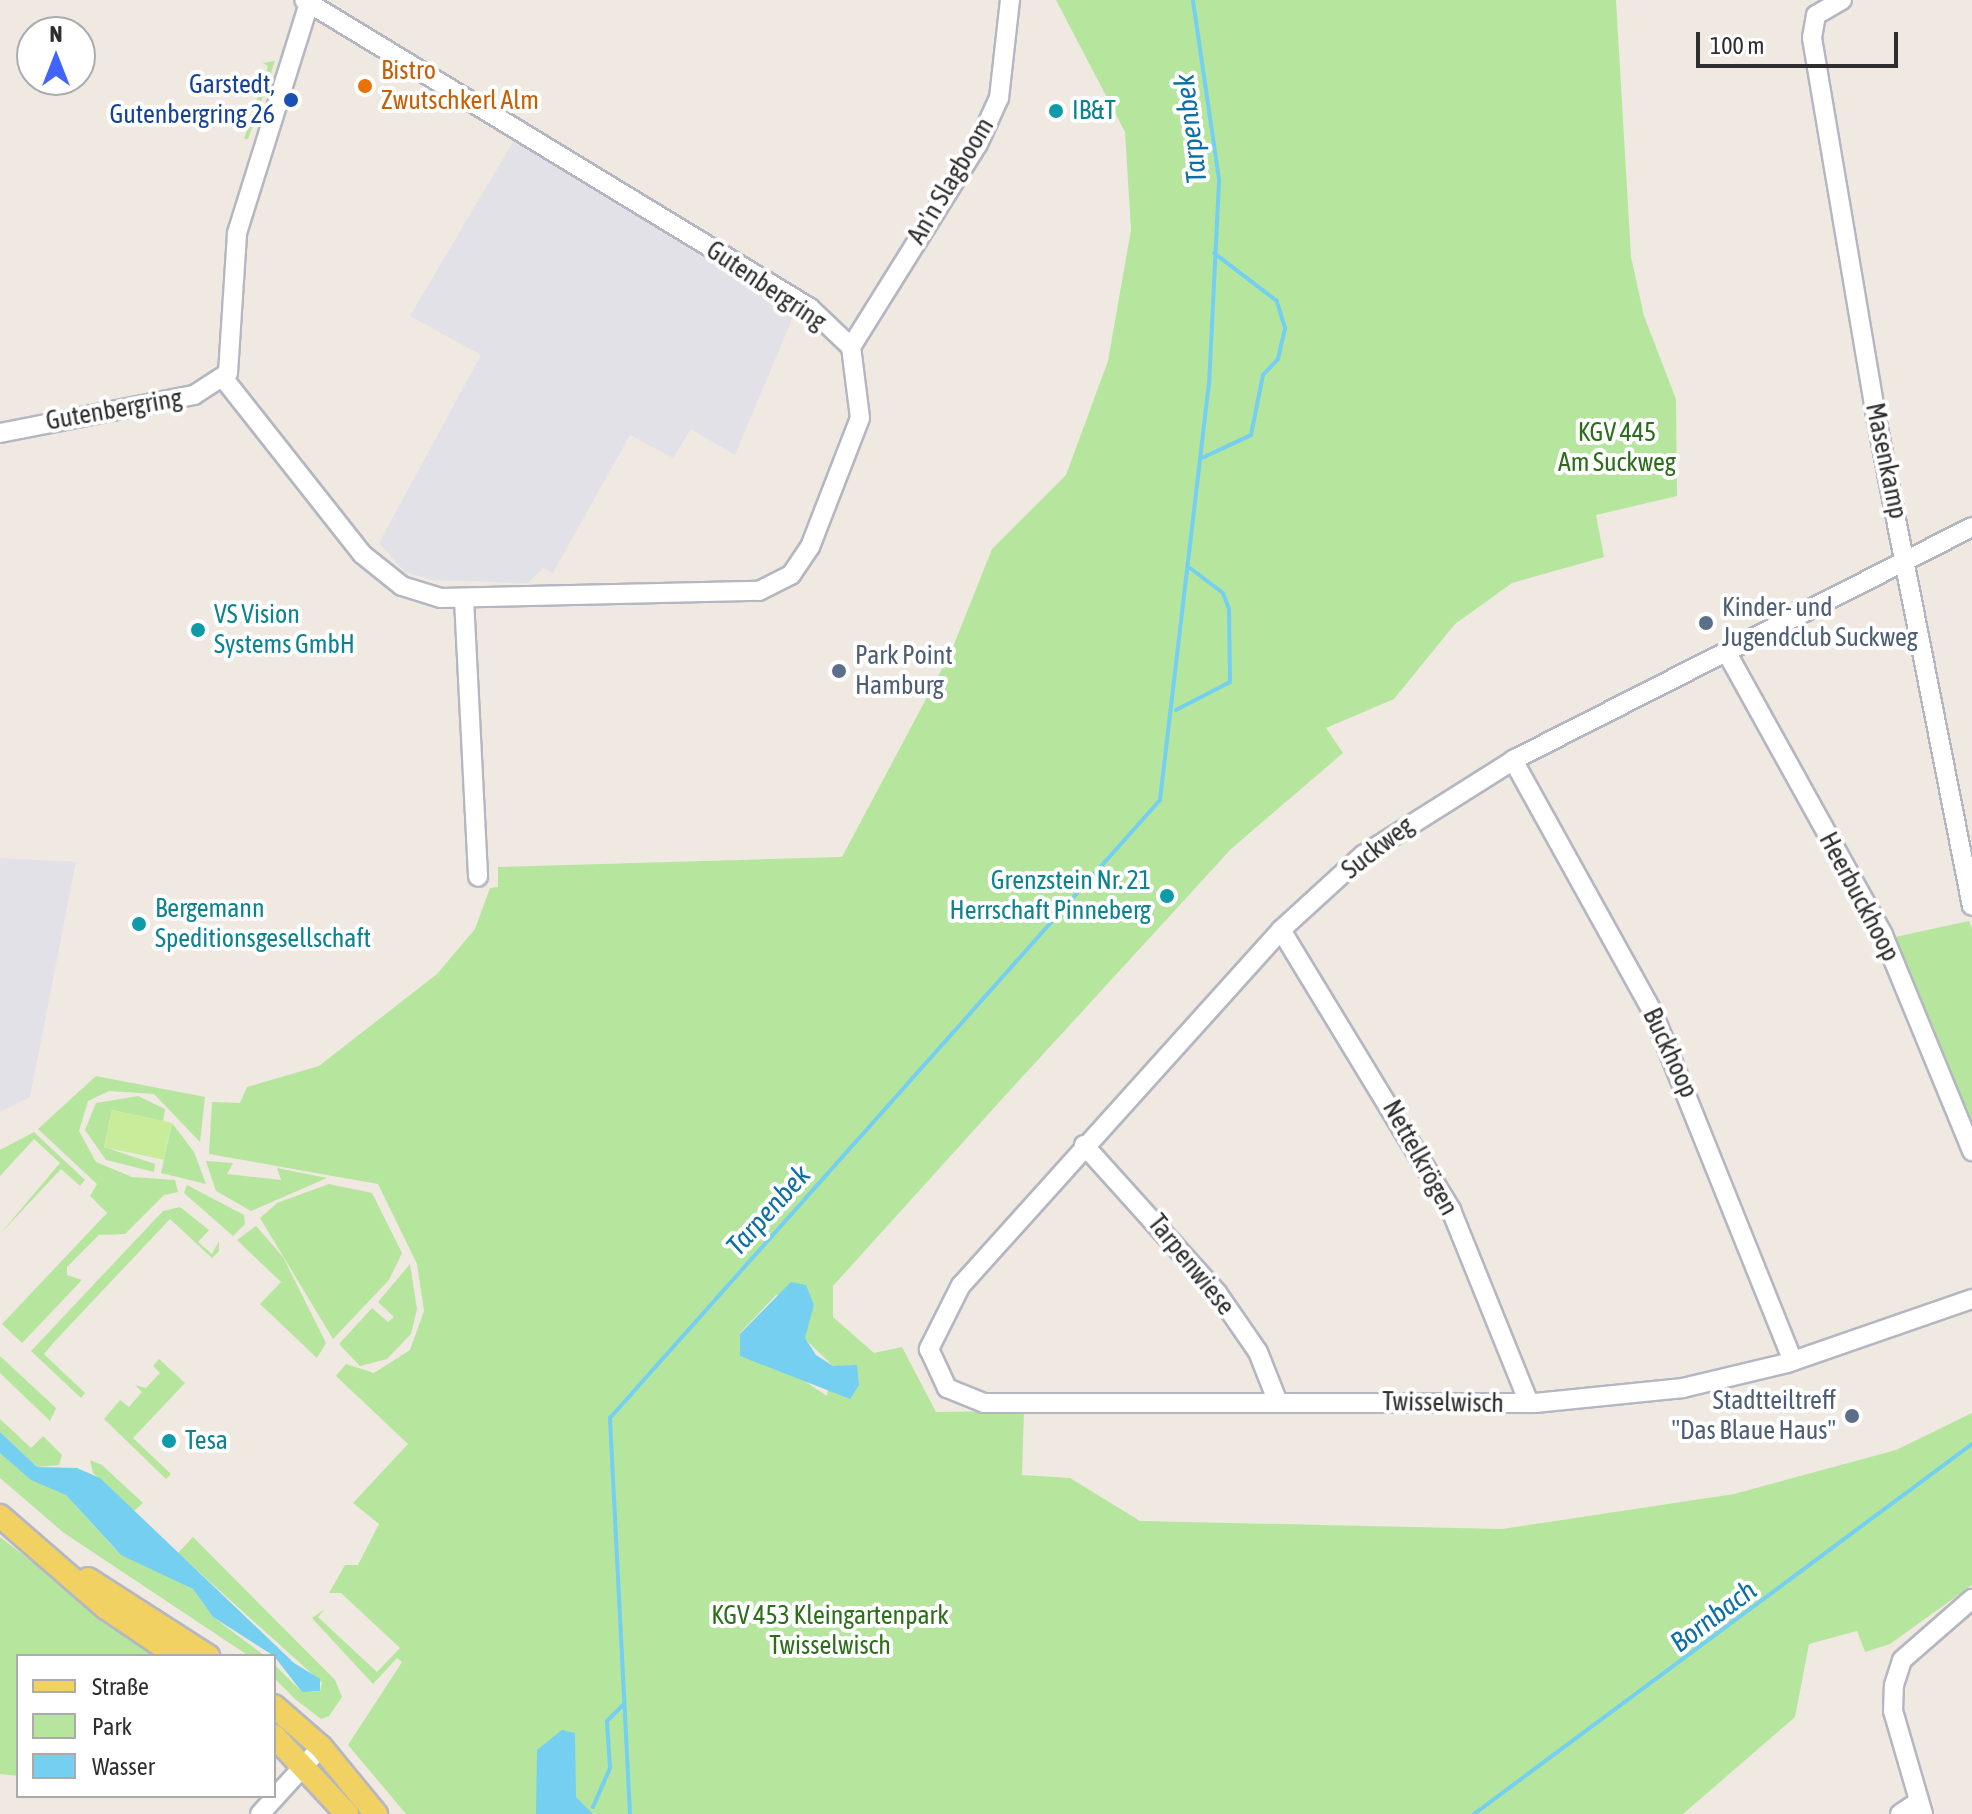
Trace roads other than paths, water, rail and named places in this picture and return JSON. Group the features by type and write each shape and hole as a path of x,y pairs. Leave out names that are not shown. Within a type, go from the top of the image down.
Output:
{"main road":[{"path":"0,1516 106,1608 174,1654"},
{"path":"46,1554 205,1654"},
{"path":"276,1708 321,1747 376,1814"},
{"path":"276,1738 347,1814"}],"street":[{"name":"An'n Slagboom","path":"851,347 984,132 1005,70 1010,0"},
{"name":"Masenkamp","path":"1842,0 1816,15 1816,61 1970,897"},
{"name":"Gutenbergring","path":"0,433 194,395 224,379 234,356 237,233 307,2 810,308 851,347 860,418 810,547 791,575 759,591 464,599 421,593 383,574 224,379"},
{"name":"Suckweg","path":"929,1349 961,1285 1281,930 1363,855 1513,760 1972,527"},
{"path":"464,599 478,877"},
{"name":"Heerbuckhoop","path":"1727,653 1886,942 1972,1151"},
{"name":"Buckhoop","path":"1513,760 1653,1013 1793,1361"},
{"name":"Nettelkrögen","path":"1281,930 1451,1210 1529,1403"},
{"name":"Tarpenwiese","path":"1084,1145 1218,1294 1258,1352 1277,1400"},
{"name":"Twisselwisch","path":"929,1349 947,1388 984,1403 1277,1400 1529,1403 1683,1388 1793,1361 1972,1299"},
{"path":"1900,1814 1921,1807 1893,1711 1894,1685 1902,1660 1931,1628 1972,1599"},
{"path":"260,1814 305,1769 321,1747"}],"water":[{"path":"791,1282 806,1285 814,1305 805,1338 816,1355 833,1366 857,1365 859,1385 850,1399 740,1356 740,1334"},
{"path":"0,1432 37,1467 77,1468 100,1478 294,1663 320,1679 320,1691 302,1692 276,1659 276,1654 271,1654 213,1617 193,1589 121,1555 66,1495 31,1480 0,1453"},
{"path":"562,1730 575,1733 576,1797 593,1814 536,1814 537,1750"}],"waterway":[{"name":"Tarpenbek","path":"630,1814 610,1418 1160,800 1209,386 1219,179 1193,0"},
{"name":"Tarpenbek","path":"1202,458 1251,435 1263,375 1278,359 1285,328 1277,301 1214,253"},
{"name":"Tarpenbek","path":"1176,710 1230,682 1229,609 1223,593 1190,568"},
{"name":"Bornbach","path":"1474,1814 1972,1444"},
{"path":"593,1807 610,1768 607,1721 623,1705"}],"place":[{"name":"Bistro Zwutschkerl Alm","path":"365,86"},
{"name":"Garstedt, Gutenbergring 26","path":"291,100"},
{"name":"IB&T","path":"1056,111"},
{"name":"Kinder- und Jugendclub Suckweg","path":"1706,623"},
{"name":"VS Vision Systems GmbH","path":"198,630"},
{"name":"Park Point Hamburg","path":"839,671"},
{"name":"Grenzstein Nr. 21 Herrschaft Pinneberg","path":"1167,896"},
{"name":"Bergemann Speditionsgesellschaft","path":"139,924"},
{"name":"Stadtteiltreff \"Das Blaue Haus\"","path":"1852,1416"},
{"name":"Tesa","path":"169,1441"}],"park label":[{"name":"KGV 445 Am Suckweg","path":"1617,448"},
{"name":"KGV 453 Kleingartenpark Twisselwisch","path":"830,1631"}]}
